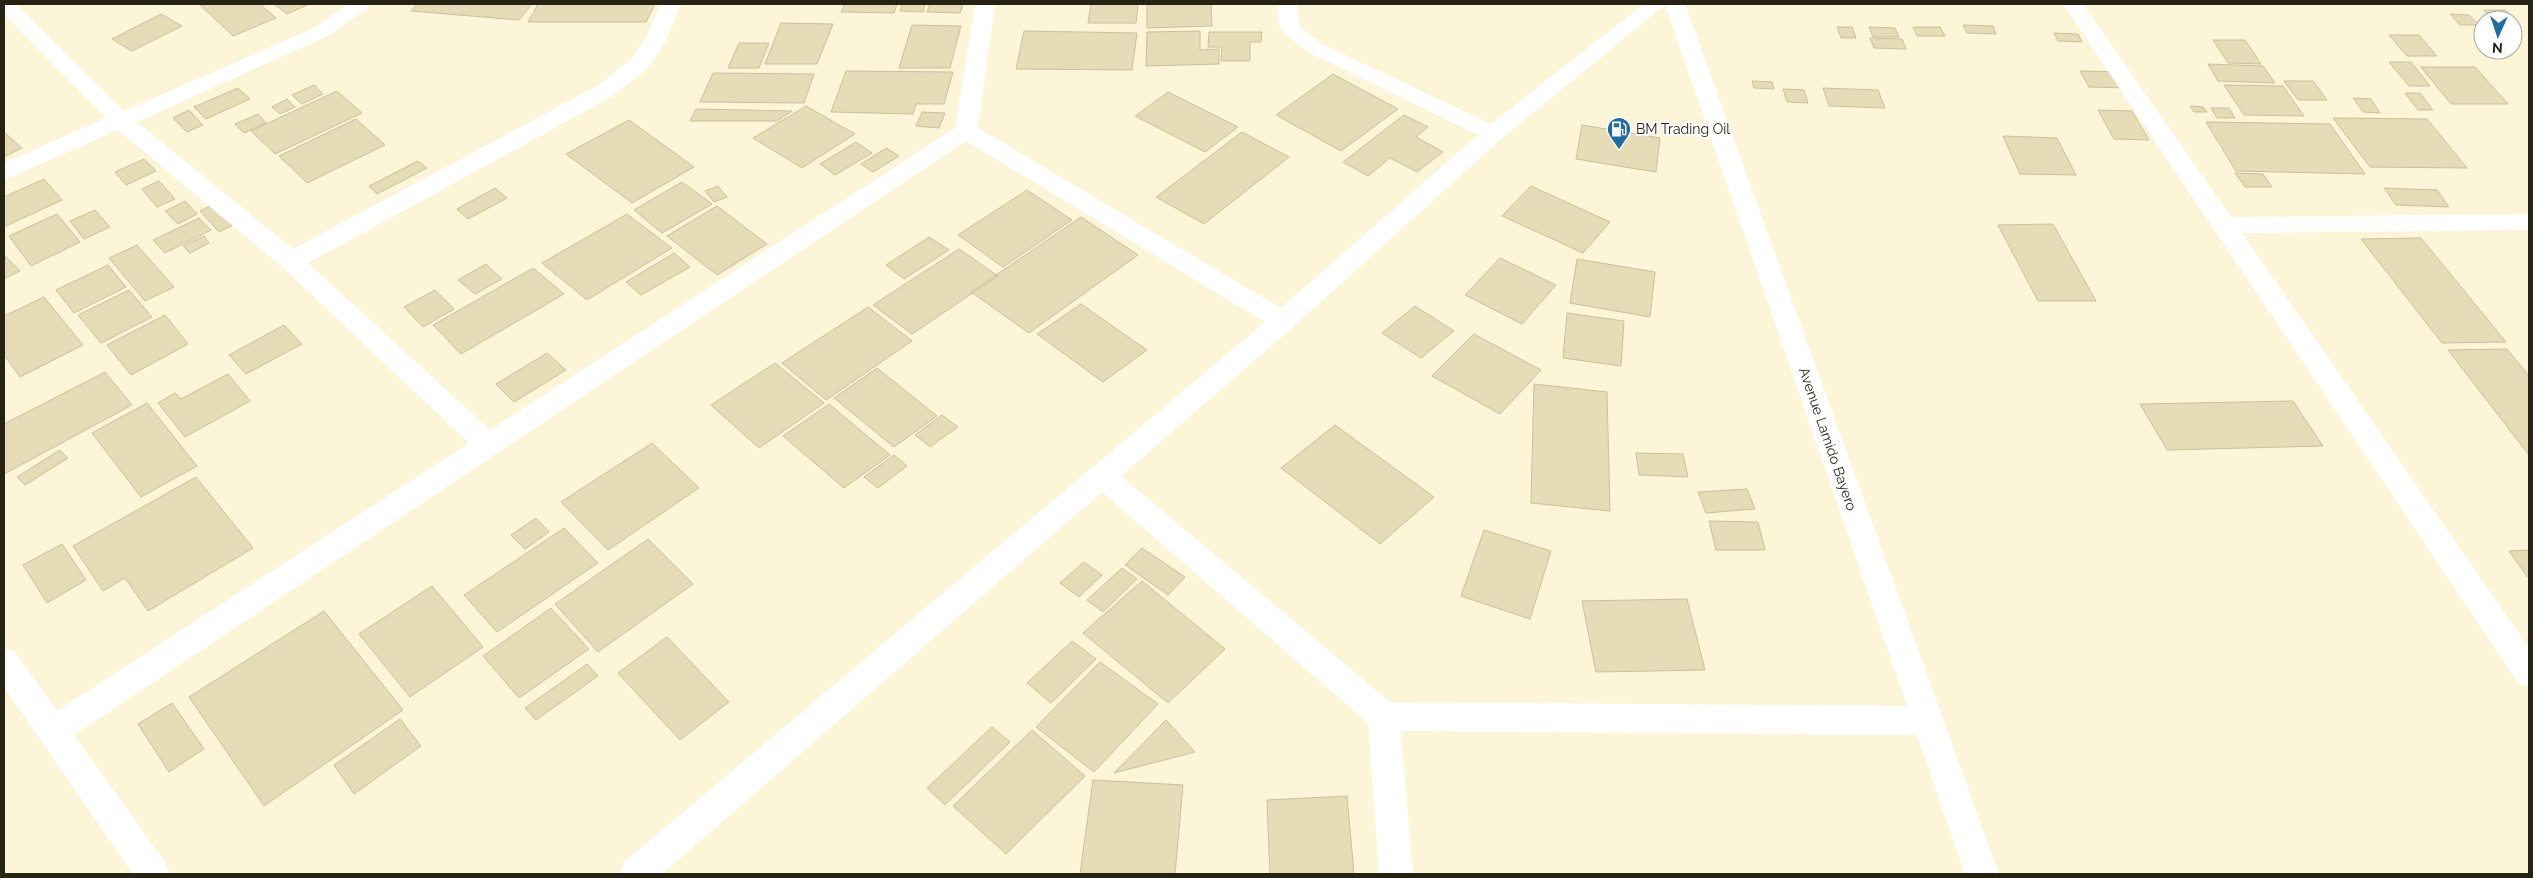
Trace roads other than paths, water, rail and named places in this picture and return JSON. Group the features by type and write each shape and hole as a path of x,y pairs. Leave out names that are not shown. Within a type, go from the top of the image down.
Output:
{"street":[{"path":"5,4 119,120 292,261 488,444"},
{"path":"4,172 323,31 361,4"},
{"path":"292,261 605,91 639,64 656,38 671,4"},
{"path":"54,731 966,131 985,4"},
{"path":"1287,4 1290,29 1315,48 1493,134"},
{"path":"636,874 1282,321 1493,134 1656,4"},
{"name":"Avenue Lamido Bayero","path":"1675,4 1926,721 1982,874"},
{"path":"2073,4 2529,673"},
{"path":"966,131 1282,321"},
{"path":"2224,225 2529,222"},
{"path":"1102,476 1384,716 1926,721"},
{"path":"4,662 153,874"},
{"path":"1384,716 1396,874"}],"place":[{"name":"BM Trading Oil","path":"1619,150"}]}
